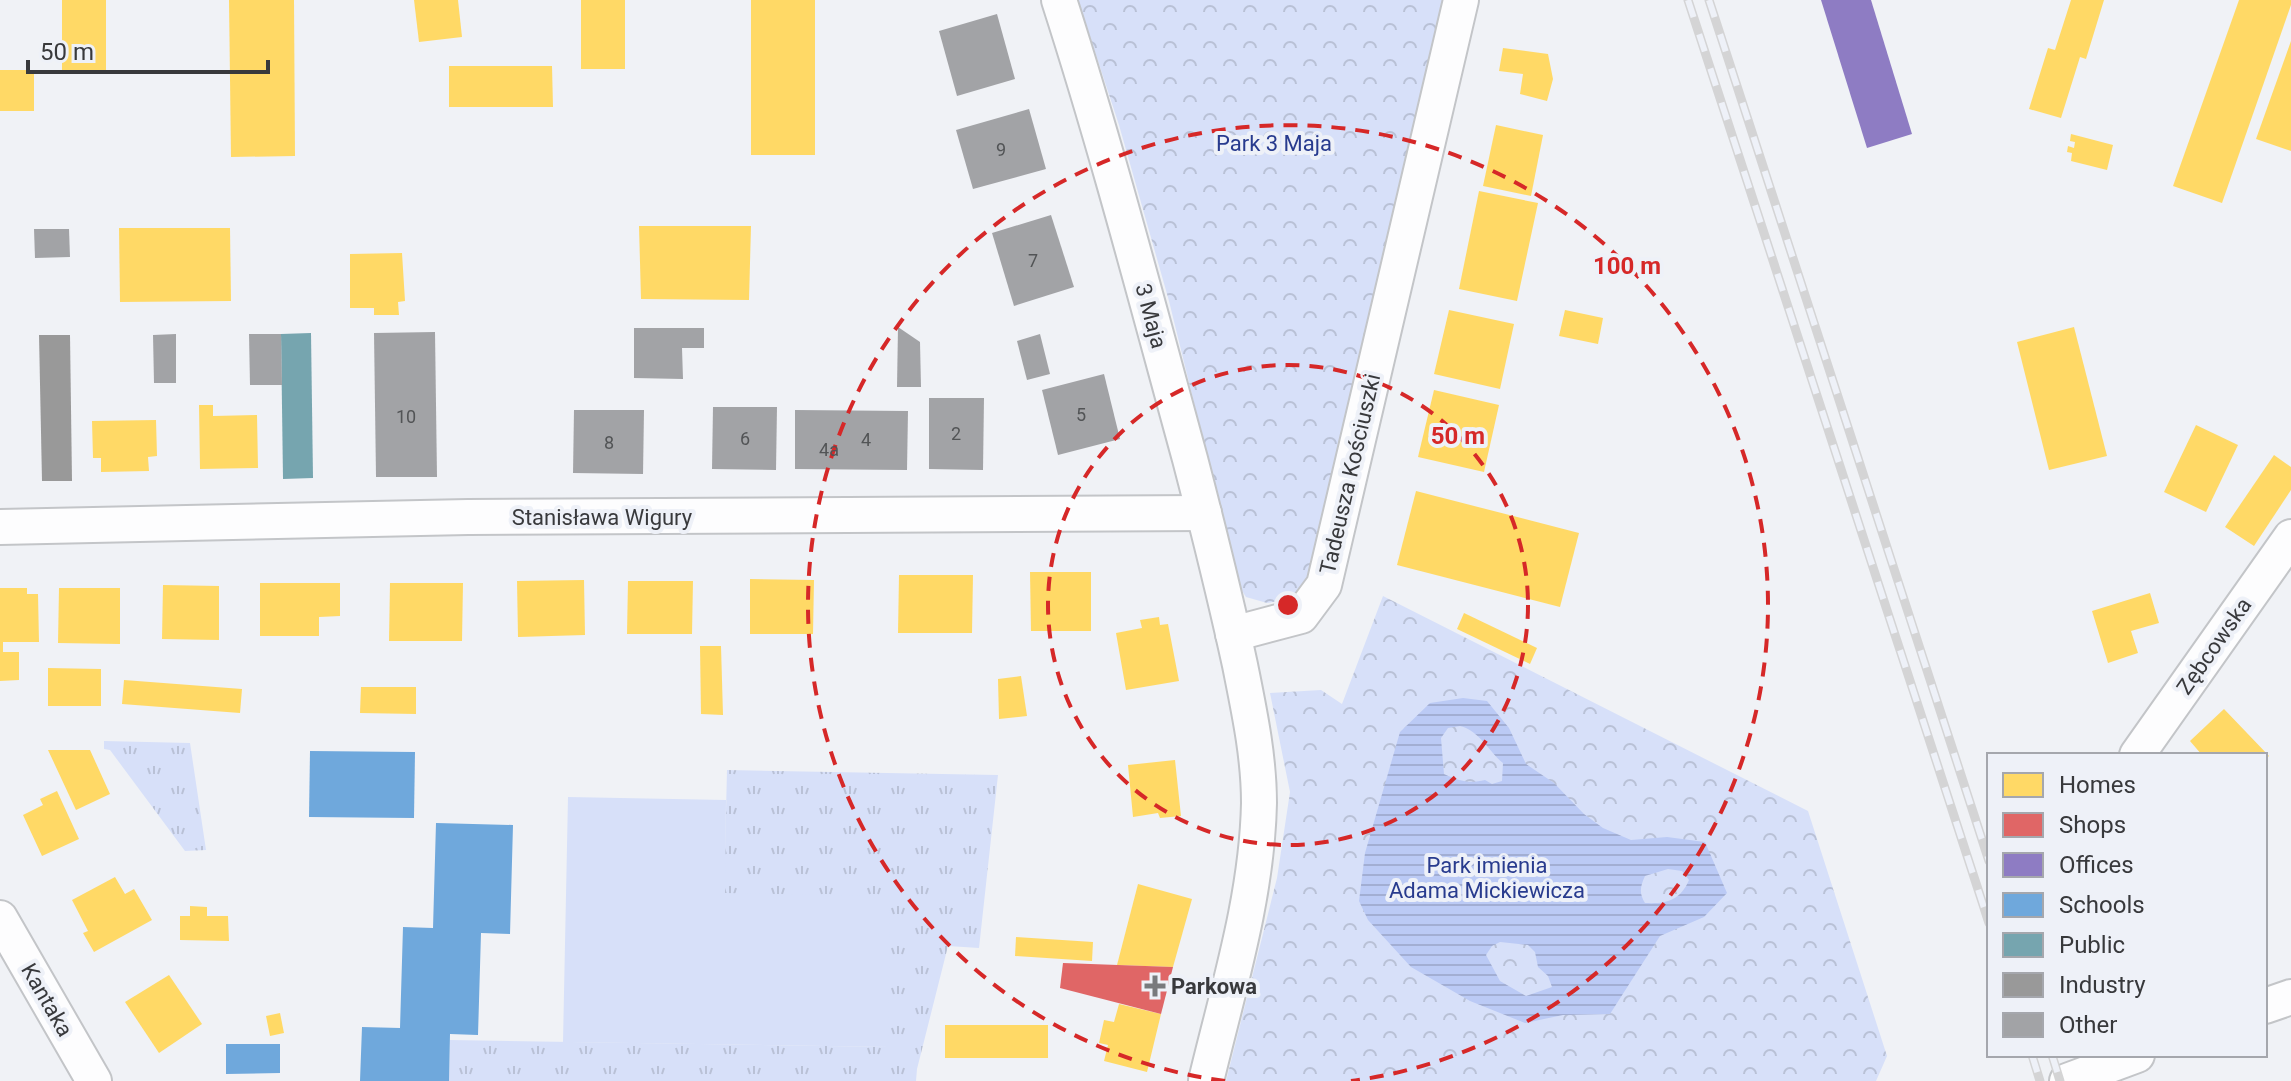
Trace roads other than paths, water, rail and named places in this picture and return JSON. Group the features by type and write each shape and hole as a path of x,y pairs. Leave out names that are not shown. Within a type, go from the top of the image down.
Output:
{"street":[{"name":"3 Maja","path":"1059,0 1099,124 1204,513 1233,634"},
{"name":"Tadeusza Kościuszki","path":"1233,634 1301,616 1324,585 1461,0"},
{"name":"Stanisława Wigury","path":"0,527 468,517 1204,513"},
{"name":"Zębcowska","path":"2138,753 2291,537"},
{"path":"1206,1081 1248,908 1256,855 1259,800 1257,759 1233,634"},
{"name":"Kantaka","path":"0,918 94,1081"},
{"path":"2267,1005 2291,997"},
{"path":"2067,1081 2131,1058"}],"water":[{"path":"1463,698 1487,701 1509,728 1526,764 1554,783 1584,814 1603,828 1631,840 1667,837 1705,842 1727,893 1704,917 1660,936 1610,1014 1563,1015 1525,1023 1470,1001 1411,967 1368,920 1359,901 1365,853 1400,732 1430,703","holes":["1460,726 1478,737 1503,763 1502,781 1492,784 1485,780 1464,781 1444,774 1441,738 1448,728","1668,869 1682,871 1689,880 1672,900 1645,903 1641,890 1645,876","1500,942 1528,945 1535,952 1538,967 1548,976 1552,987 1526,996 1500,981 1486,955 1492,946"]}],"railway":[{"path":"1688,0 1987,917"},
{"path":"1709,0 1987,855"},
{"path":"2033,1057 2040,1081"},
{"path":"2053,1057 2060,1081"}],"place":[{"name":"Parkowa","path":"1155,986"}],"park label":[{"name":"Park 3 Maja","path":"1274,143"},
{"name":"Park imienia Adama Mickiewicza","path":"1487,878"}]}
